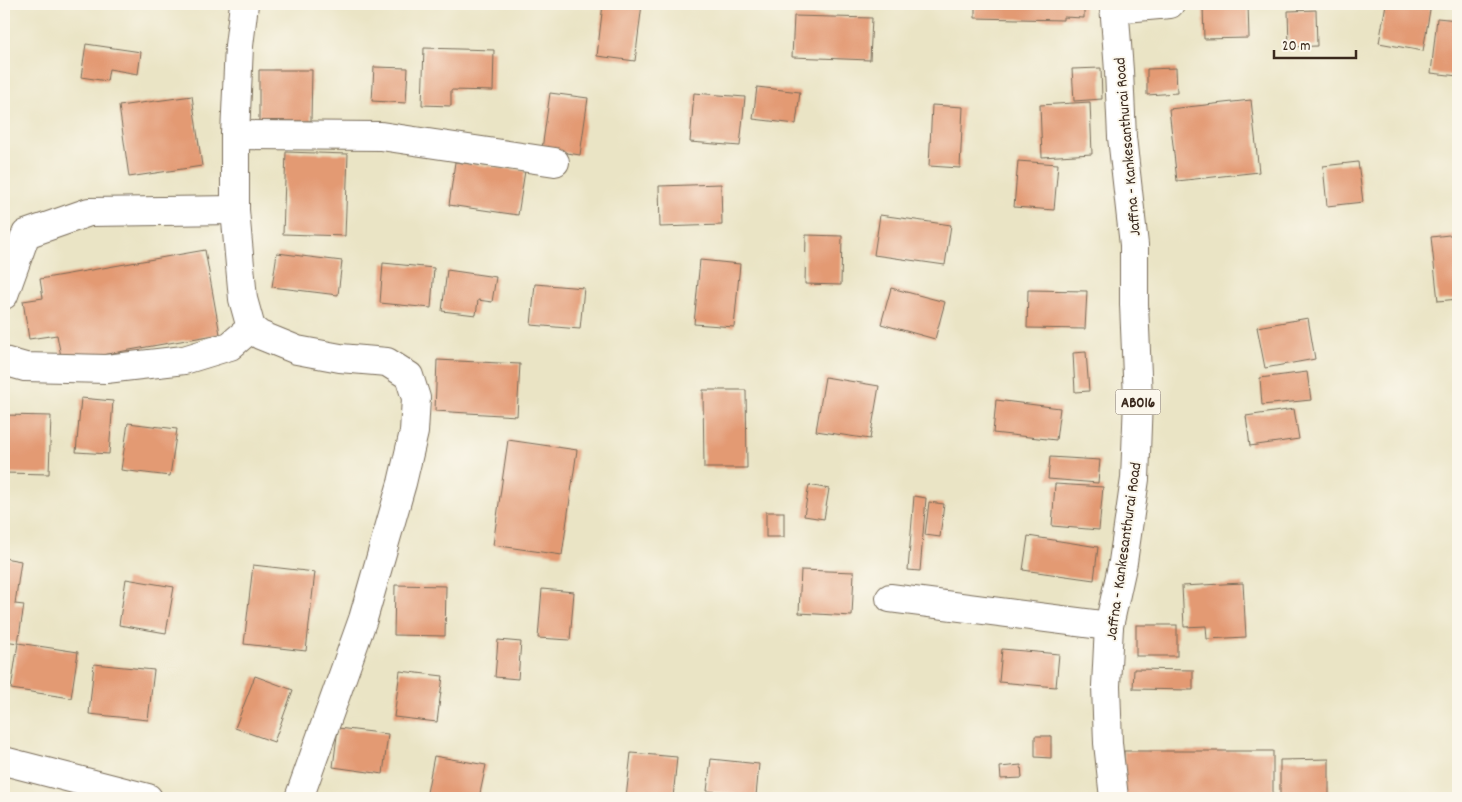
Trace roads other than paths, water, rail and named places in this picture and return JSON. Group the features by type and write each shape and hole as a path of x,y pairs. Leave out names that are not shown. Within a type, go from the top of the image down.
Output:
{"street":[{"path":"244,4 239,46 234,135 235,210 244,299 251,328 260,335 297,350 340,358 387,362 409,376 416,398 414,432 402,483 363,619 299,798"},
{"path":"1114,7 1170,4"},
{"name":"Jaffna - Kankesanthurai Road","path":"1114,7 1122,136 1134,245 1134,304 1138,399 1135,479 1123,562 1109,626 1106,686 1108,743 1114,798"},
{"path":"234,135 380,136 555,162"},
{"path":"4,295 26,234 89,212 235,210"},
{"path":"4,362 25,367 106,369 184,360 230,346 251,328"},
{"path":"890,598 1109,626"},
{"path":"4,761 148,798"}]}
